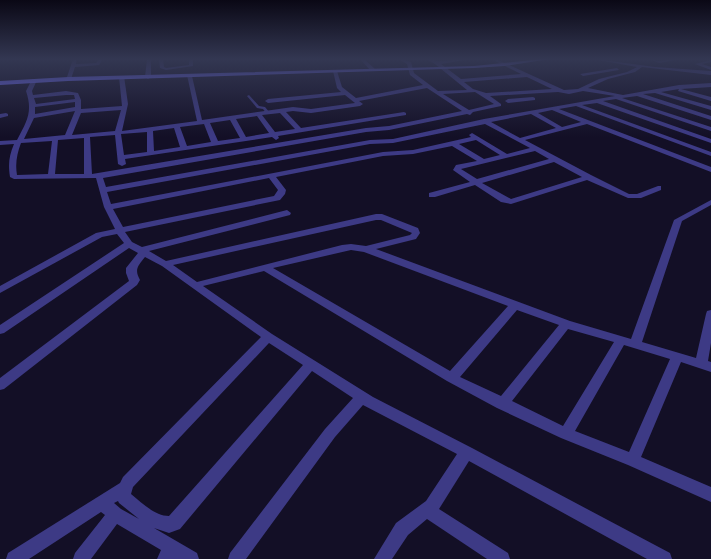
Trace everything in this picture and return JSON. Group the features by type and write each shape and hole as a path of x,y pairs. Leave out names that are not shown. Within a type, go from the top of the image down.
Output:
{"street":[{"path":"32,85 29,91 32,97 32,116 12,155 14,177 94,175 123,172 281,144 366,130 389,128 499,105 480,92 437,93"},
{"path":"122,85 124,108 118,133 123,172"},
{"path":"192,85 203,123 215,143"},
{"path":"0,144 177,127 296,109 311,111 360,104 345,93 338,85"},
{"path":"465,85 474,91"},
{"path":"549,85 570,93"},
{"path":"548,98 565,95 591,85"},
{"path":"102,190 370,142 393,141 532,112 577,106 636,94 674,88 710,85"},
{"path":"354,100 427,86 486,122 535,149 588,177 632,197 658,188"},
{"path":"674,88 711,99"},
{"path":"583,89 626,96"},
{"path":"485,95 559,90"},
{"path":"655,91 711,108"},
{"path":"32,97 69,93 76,94 78,100 78,110 68,137"},
{"path":"268,101 345,93"},
{"path":"636,94 711,118"},
{"path":"508,101 541,98"},
{"path":"617,98 711,129"},
{"path":"33,106 78,100"},
{"path":"598,102 711,141"},
{"path":"577,106 711,154"},
{"path":"32,116 78,110 124,108"},
{"path":"554,109 711,170"},
{"path":"282,111 299,130"},
{"path":"532,112 562,129"},
{"path":"258,114 302,170"},
{"path":"121,158 404,114"},
{"path":"443,117 506,156"},
{"path":"232,118 244,139"},
{"path":"519,140 587,122"},
{"path":"177,127 184,148"},
{"path":"150,130 151,153"},
{"path":"87,136 94,175 120,231 129,244 165,264 268,337 362,397 664,559"},
{"path":"108,207 383,154 413,152 478,138"},
{"path":"52,176 55,139"},
{"path":"454,144 483,162"},
{"path":"535,149 457,169 458,172 504,200 511,202 588,177"},
{"path":"432,196 555,159"},
{"path":"0,290 99,234 271,200 282,194 282,190 271,176"},
{"path":"635,345 678,220 711,202"},
{"path":"0,385 133,284 135,280 131,273 131,268 143,251 287,213"},
{"path":"165,264 376,217 382,217 415,230 416,233 413,237 366,249"},
{"path":"0,330 129,244"},
{"path":"196,285 342,248 351,247 366,249 514,306 566,324 677,356 706,366 711,314"},
{"path":"264,267 451,378 566,434 633,460 711,495"},
{"path":"451,378 514,306"},
{"path":"502,404 566,324"},
{"path":"14,559 124,488 128,482 268,337"},
{"path":"566,434 621,340"},
{"path":"633,460 677,356"},
{"path":"124,488 124,498 155,520 166,525 172,524 310,365"},
{"path":"236,559 330,433 362,397"},
{"path":"382,559 402,530 431,506 467,452"},
{"path":"102,502 115,514 169,553 191,559"},
{"path":"431,506 431,511 435,516 502,559"},
{"path":"81,559 115,514"}],"lane":[{"path":"249,96 258,107 264,108 268,113"}]}
